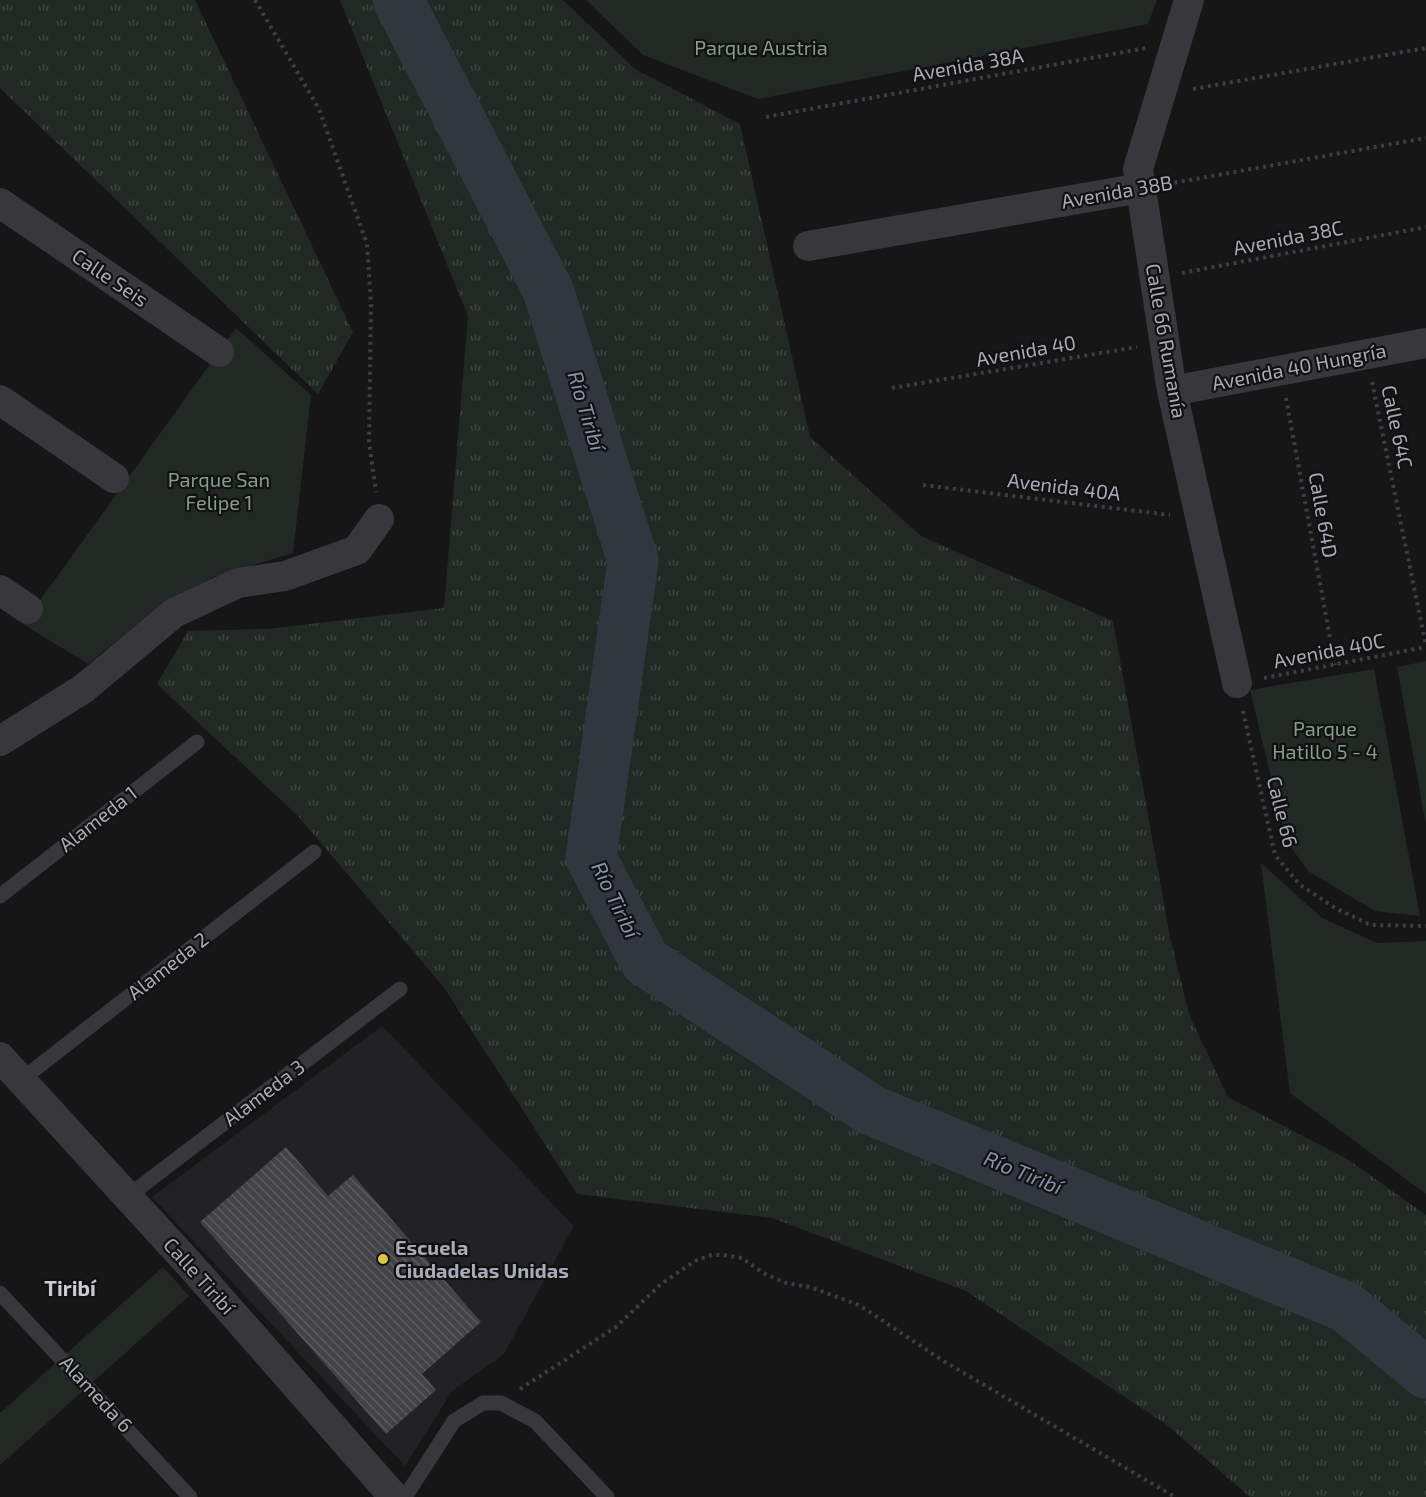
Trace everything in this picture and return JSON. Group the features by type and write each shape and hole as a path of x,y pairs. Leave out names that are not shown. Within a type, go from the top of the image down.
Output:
{"street":[{"name":"Calle 66 Rumanía","path":"1189,0 1138,169 1172,391 1237,683"},
{"name":"Avenida 38B","path":"808,246 1141,188"},
{"name":"Calle Seis","path":"0,203 219,352"},
{"name":"Avenida 40 Hungría","path":"1172,391 1426,343"},
{"path":"0,400 114,478"},
{"path":"0,741 83,688 174,612 238,583 285,576 357,550 379,519"},
{"path":"0,590 28,609"},
{"name":"Calle Tiribí","path":"0,1057 394,1497"}],"lane":[{"name":"Alameda 1","path":"0,896 197,742"},
{"name":"Alameda 2","path":"21,1080 314,852"},
{"name":"Alameda 3","path":"127,1197 400,989"},
{"name":"Alameda 6","path":"0,1293 190,1497"},
{"path":"405,1497 454,1421 483,1403 501,1403 535,1421 607,1497"}],"path":[{"path":"255,0 319,109 367,244 371,304 369,442 379,519"},
{"name":"Avenida 38A","path":"766,117 1176,43"},
{"path":"1160,94 1426,48"},
{"name":"Avenida 38B","path":"1141,188 1426,138"},
{"name":"Avenida 38C","path":"1155,278 1426,227"},
{"name":"Avenida 40","path":"892,388 1165,343"},
{"name":"Calle 64C","path":"1366,354 1426,646"},
{"name":"Calle 64D","path":"1281,370 1335,665"},
{"name":"Avenida 40A","path":"923,485 1200,519"},
{"name":"Avenida 40C","path":"1237,683 1426,646"},
{"name":"Calle 66","path":"1237,683 1275,855 1299,884 1335,908 1371,925 1426,927"},
{"path":"501,1403 616,1327 661,1284 695,1261 711,1255 723,1255 742,1258 763,1273 786,1283 810,1287 859,1305 945,1362 1175,1497"}],"shaded area":[{"name":"Escuela Ciudadelas Unidas","path":"382,1026 574,1226 504,1354 452,1391 405,1466 152,1197"}],"green space":[{"path":"0,0 195,0 353,332 318,394 0,88"},
{"path":"340,0 563,0 635,69 740,124 810,437 921,536 1113,621 1170,937 1190,1017 1228,1097 1347,1159 1426,1215 1426,1497 1250,1497 1167,1425 966,1291 772,1218 577,1194 443,986 297,815 157,684 188,631 268,629 444,608 468,316"},
{"name":"Parque Austria","path":"586,0 1157,0 1148,24 758,99 643,55"},
{"name":"Parque San Felipe 1","path":"236,328 311,395 293,553 214,577 152,612 88,664 23,624"},
{"path":"1426,661 1426,825 1397,667"},
{"name":"Parque Hatillo 5 - 4","path":"1374,669 1420,916 1375,911 1308,871 1286,840 1250,690"},
{"path":"1261,863 1322,918 1377,943 1426,941 1426,1194 1290,1093"},
{"path":"163,1267 189,1296 0,1465 0,1413"}],"building":[{"path":"286,1147 328,1196 353,1175 481,1322 422,1374 436,1390 386,1434 200,1222"}],"waterway":[{"name":"Río Tiribí","path":"398,0 548,290 633,561 591,858 645,961 871,1110 1346,1307 1426,1373"}],"place":[{"name":"Escuela Ciudadelas Unidas","path":"383,1259"}],"district":[{"name":"Tiribí","path":"70,1289"}]}
